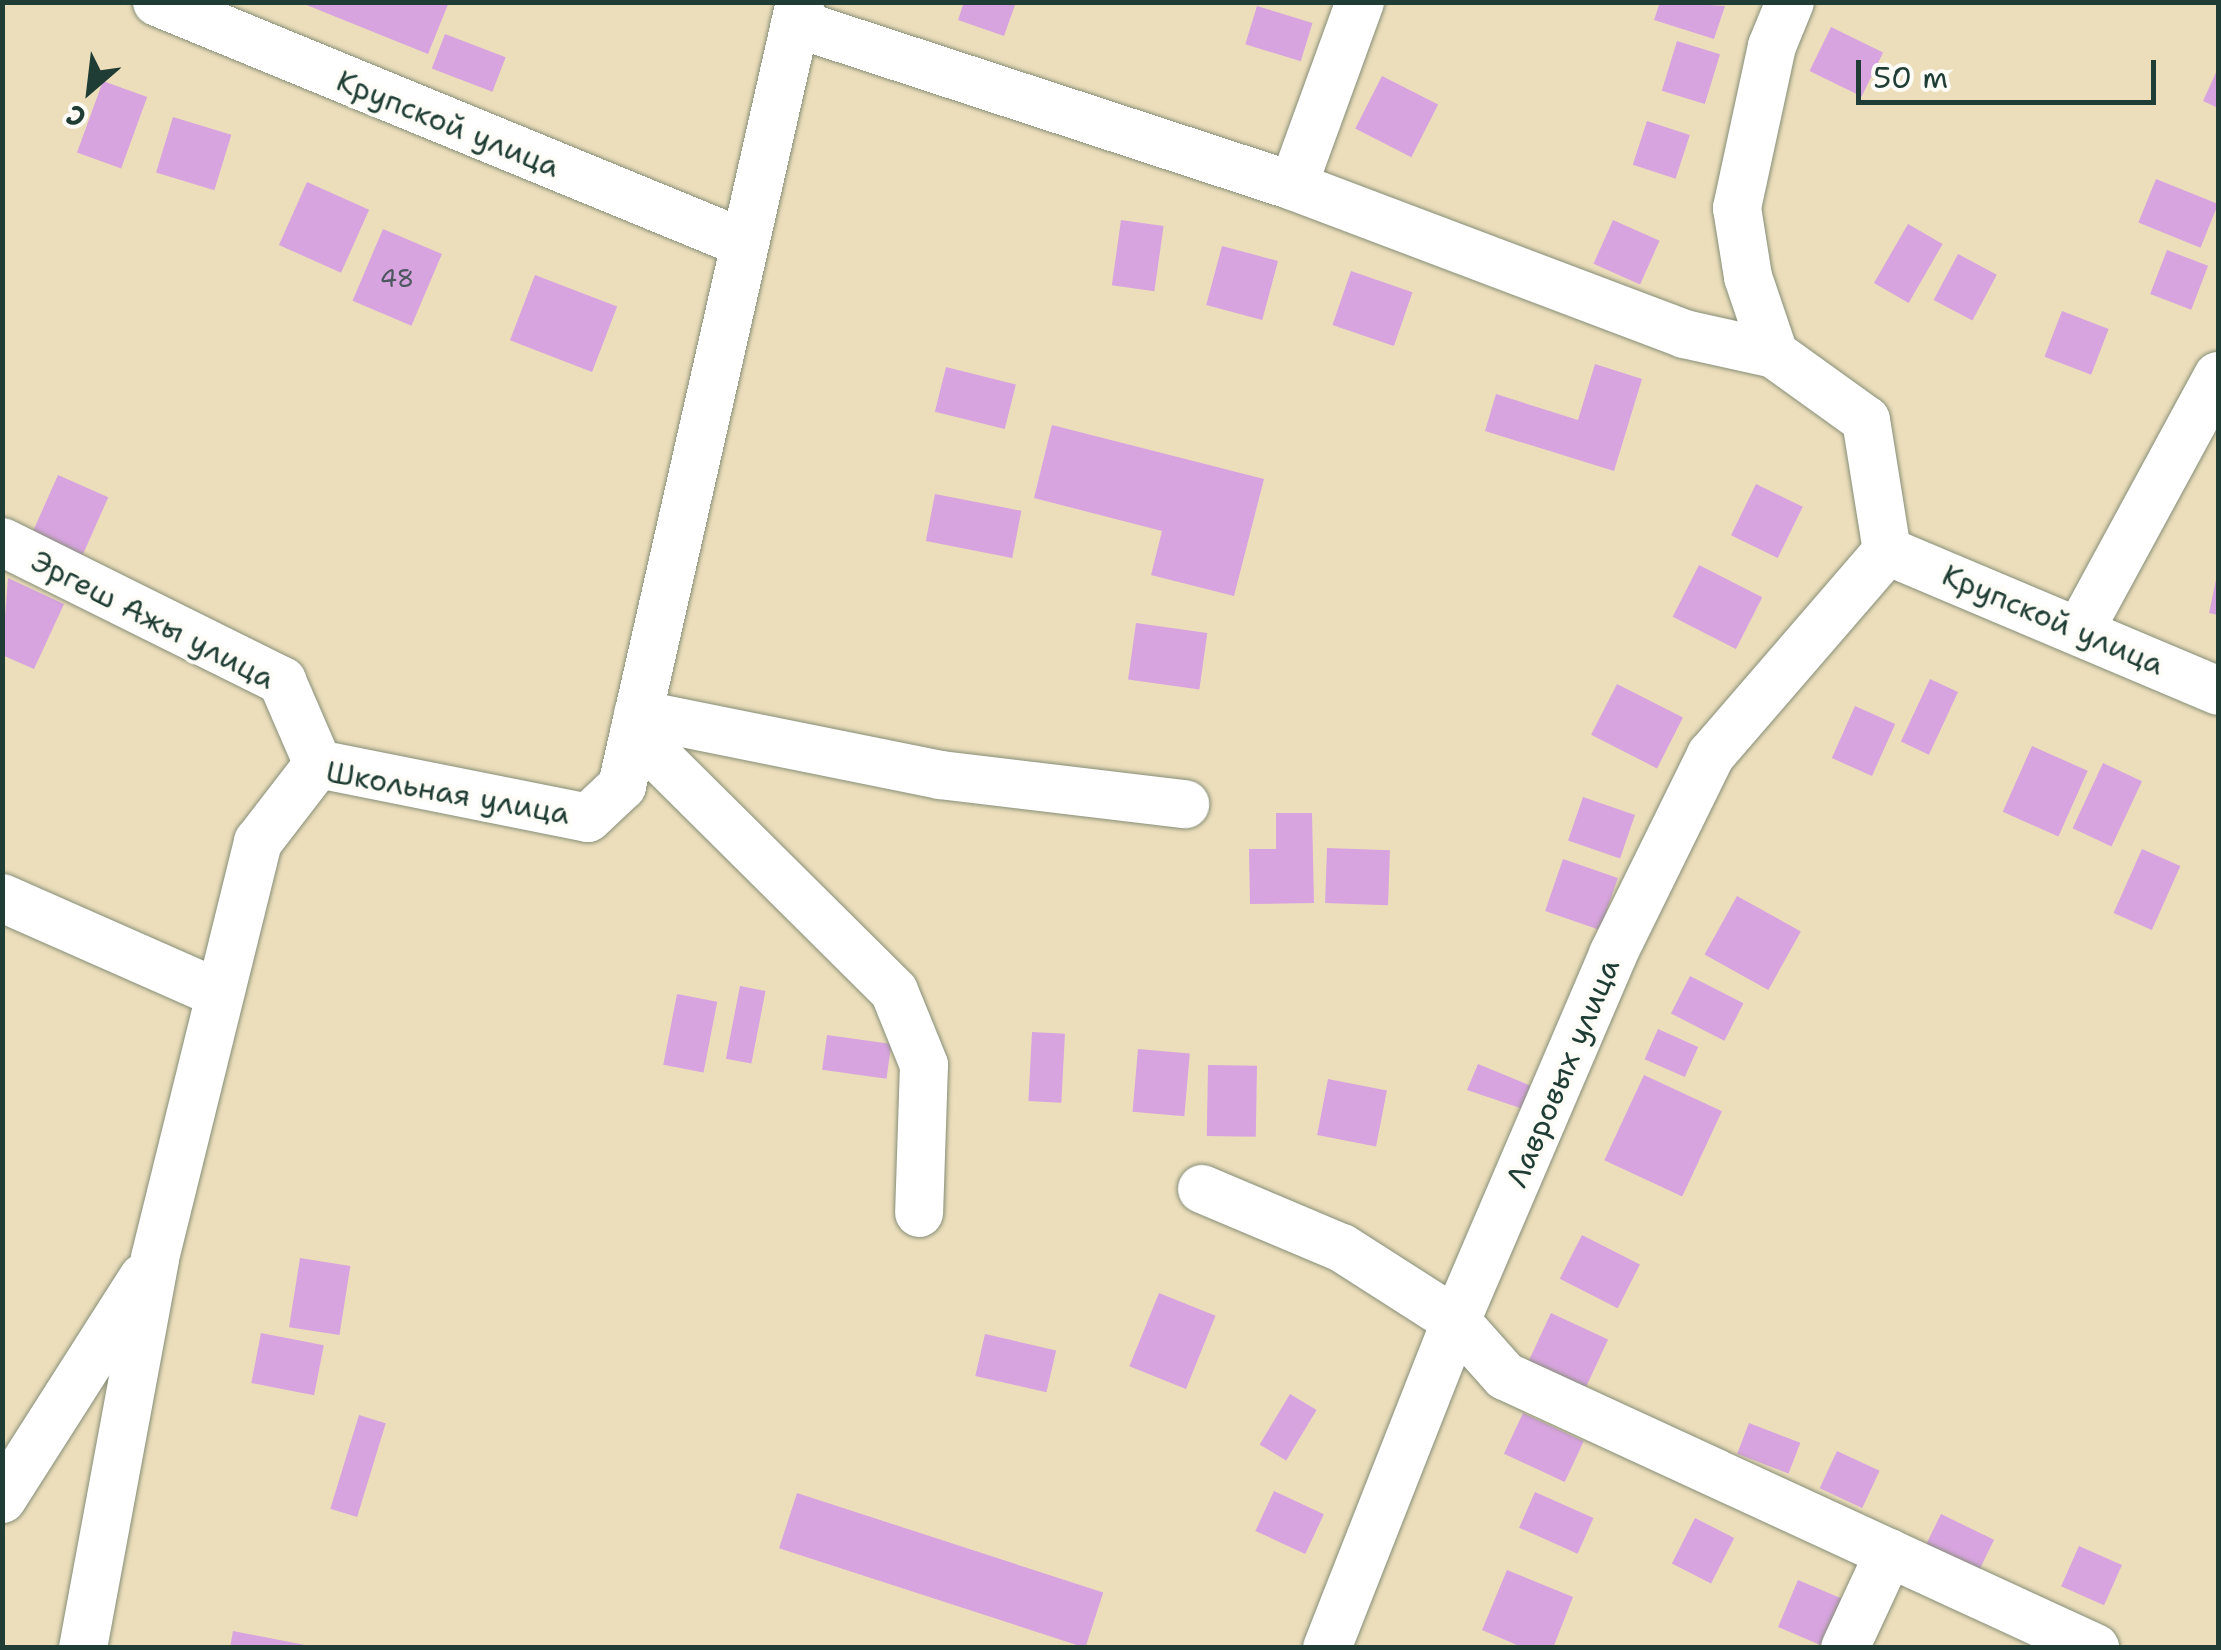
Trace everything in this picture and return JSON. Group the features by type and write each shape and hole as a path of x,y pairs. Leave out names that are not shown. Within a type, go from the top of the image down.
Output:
{"street":[{"name":"Крупской улица","path":"158,2 741,242"},
{"path":"1292,186 1360,2"},
{"path":"1774,354 1748,277 1736,208 1772,46 1790,2"},
{"name":"Школьная улица","path":"83,1648 155,1258 258,842 318,764 588,818 622,786 741,242 798,13"},
{"path":"798,13 1292,186 1684,334 1774,354 1866,420 1888,550"},
{"path":"2080,630 2218,376"},
{"name":"Эргеш Ажы улица","path":"2,542 282,681 318,764"},
{"name":"Крупской улица","path":"1888,550 2218,691"},
{"name":"Лавровых улица","path":"1327,1648 1456,1322 1613,954 1711,755 1888,550"},
{"path":"636,723 940,775 1185,804"},
{"path":"636,723 894,992 924,1065 919,1212"},
{"path":"2,898 218,993"},
{"path":"1202,1189 1342,1248 1456,1322 1505,1376 2095,1648"},
{"path":"2,1499 155,1258"},
{"path":"1845,1648 1889,1553"}],"building":[{"path":"299,2 449,2 428,54"},
{"path":"964,2 1016,2 1004,36 958,20"},
{"path":"1660,2 1725,6 1714,39 1654,20"},
{"path":"1257,6 1312,23 1301,61 1245,44"},
{"path":"1831,27 1883,52 1862,96 1810,71"},
{"path":"445,34 506,57 492,92 432,69"},
{"path":"1677,41 1720,54 1705,104 1662,91"},
{"path":"2218,68 2218,108 2203,101"},
{"path":"1382,76 1438,105 1411,157 1355,129"},
{"path":"103,81 147,97 121,168 77,152"},
{"path":"173,117 231,135 214,190 156,172"},
{"path":"1647,121 1690,135 1676,179 1633,165"},
{"path":"2156,179 2218,204 2201,248 2138,223"},
{"path":"307,182 369,210 341,273 279,245"},
{"path":"1121,220 1164,226 1154,291 1112,285"},
{"path":"1613,220 1660,241 1640,285 1593,264"},
{"path":"1908,224 1943,244 1909,303 1874,283"},
{"path":"383,229 442,254 411,326 353,301"},
{"path":"1222,246 1278,261 1262,320 1206,305"},
{"path":"2167,250 2208,266 2191,310 2150,294"},
{"path":"1958,254 1997,275 1972,321 1934,300"},
{"path":"1351,271 1412,292 1394,346 1332,325"},
{"path":"535,275 617,307 592,372 510,340"},
{"path":"2062,311 2109,329 2091,375 2044,357"},
{"path":"1595,364 1642,379 1614,471 1485,431 1496,394 1578,420"},
{"path":"946,367 1016,384 1005,429 935,412"},
{"path":"1052,425 1264,479 1234,596 1151,575 1162,531 1034,498"},
{"path":"58,475 108,497 81,558 31,535"},
{"path":"1756,484 1803,507 1778,558 1731,535"},
{"path":"935,494 1021,511 1012,558 926,541"},
{"path":"1699,565 1762,597 1736,649 1673,617"},
{"path":"2218,570 2218,615 2209,613"},
{"path":"8,578 64,604 34,669 2,655"},
{"path":"1136,623 1207,633 1199,689 1128,679"},
{"path":"1930,679 1958,692 1929,755 1901,742"},
{"path":"1617,684 1683,718 1657,768 1591,735"},
{"path":"1855,706 1895,724 1872,776 1832,758"},
{"path":"2032,746 2088,771 2058,837 2003,812"},
{"path":"2103,763 2142,781 2112,846 2073,828"},
{"path":"1583,797 1635,815 1620,858 1568,840"},
{"path":"1276,813 1312,813 1314,903 1250,904 1249,849 1276,849"},
{"path":"1327,848 1390,850 1388,905 1325,903"},
{"path":"2142,849 2180,866 2152,930 2114,913"},
{"path":"1563,859 1618,878 1600,930 1545,911"},
{"path":"1737,896 1801,931 1768,990 1705,955"},
{"path":"1690,976 1743,1003 1724,1041 1671,1013"},
{"path":"740,986 766,991 751,1064 726,1059"},
{"path":"677,994 717,1002 704,1073 663,1065"},
{"path":"1658,1029 1698,1047 1685,1077 1645,1059"},
{"path":"1032,1032 1065,1034 1061,1103 1028,1101"},
{"path":"827,1035 891,1044 886,1079 822,1070"},
{"path":"1138,1049 1190,1054 1184,1116 1133,1112"},
{"path":"1478,1064 1541,1090 1532,1112 1467,1090"},
{"path":"1208,1065 1257,1066 1256,1137 1207,1136"},
{"path":"1644,1075 1722,1111 1682,1197 1604,1160"},
{"path":"1328,1079 1387,1090 1376,1146 1317,1135"},
{"path":"1582,1235 1640,1265 1618,1308 1560,1279"},
{"path":"300,1258 350,1266 339,1335 289,1327"},
{"path":"1159,1293 1216,1316 1186,1389 1129,1366"},
{"path":"1551,1313 1608,1340 1583,1394 1526,1367"},
{"path":"261,1333 324,1345 314,1395 251,1383"},
{"path":"985,1334 1056,1350 1046,1392 975,1376"},
{"path":"1290,1394 1317,1410 1286,1461 1260,1445"},
{"path":"1523,1413 1584,1441 1565,1482 1504,1454"},
{"path":"359,1415 386,1423 357,1517 330,1509"},
{"path":"1749,1423 1800,1443 1789,1474 1737,1454"},
{"path":"1837,1451 1880,1471 1862,1508 1820,1488"},
{"path":"1274,1491 1324,1514 1305,1554 1255,1531"},
{"path":"1535,1492 1593,1518 1578,1554 1519,1528"},
{"path":"797,1493 1103,1593 1085,1648 779,1548"},
{"path":"1941,1514 1994,1540 1976,1577 1923,1551"},
{"path":"1695,1518 1734,1538 1711,1583 1672,1563"},
{"path":"2079,1546 2122,1565 2104,1605 2061,1586"},
{"path":"1507,1570 1573,1597 1553,1648 1524,1648 1482,1630"},
{"path":"1798,1580 1842,1599 1822,1646 1778,1627"},
{"path":"233,1631 310,1646 310,1648 230,1648"}]}
